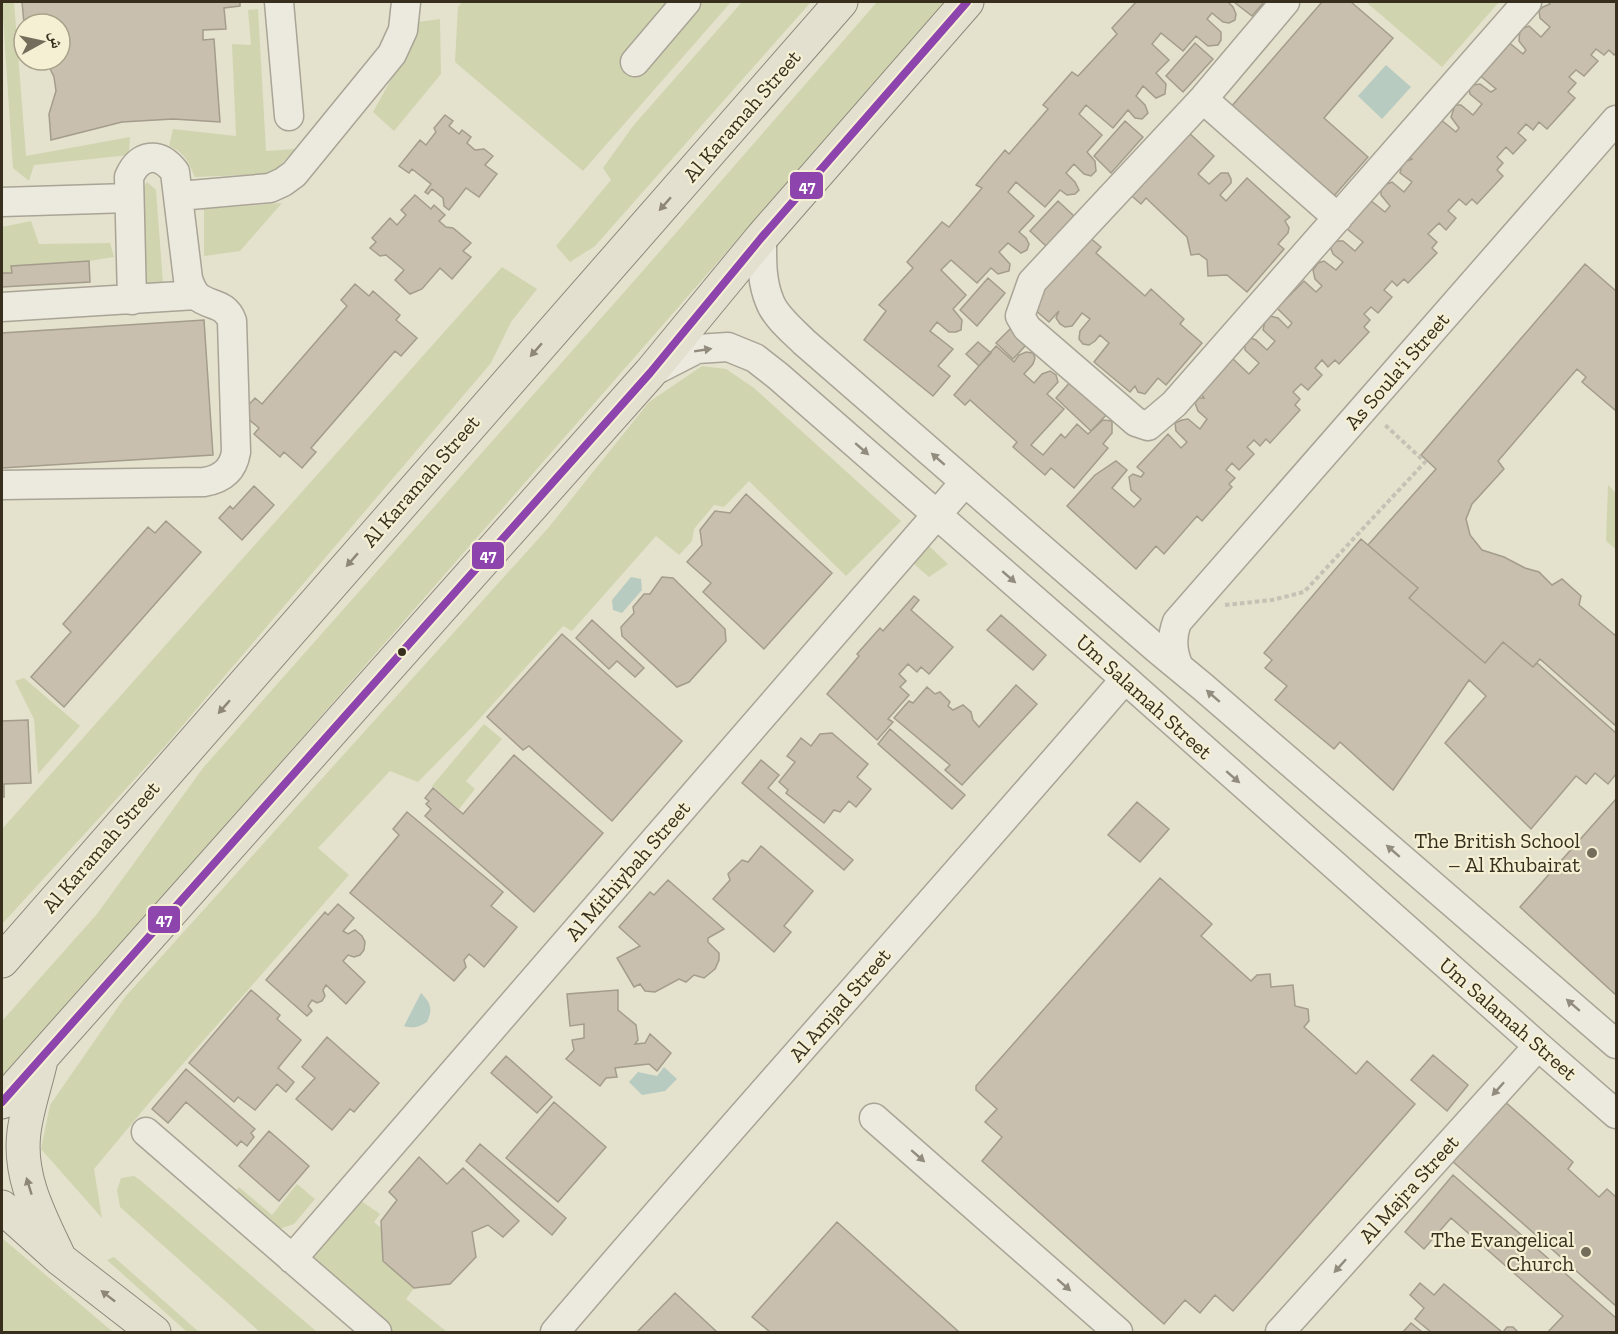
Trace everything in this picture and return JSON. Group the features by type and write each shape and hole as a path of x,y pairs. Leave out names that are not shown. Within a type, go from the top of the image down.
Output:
{"main road":[{"name":"Al Karamah Street","path":"2,961 841,2"},
{"path":"2,1102 650,373 762,237 967,2"},
{"path":"42,1056 24,1131 23,1153 29,1190 60,1258"},
{"path":"2,1207 60,1258 154,1332"}],"street":[{"path":"279,2 289,116"},
{"path":"179,196 270,188 294,174 392,54 403,30 406,2"},
{"path":"635,62 686,2"},
{"path":"1285,2 1203,99 1032,282 1020,316 1027,328 1136,422 1148,426 1174,404 1527,2"},
{"path":"1203,99 1338,218"},
{"name":"As Soula'i Street","path":"1177,622 1617,120"},
{"path":"2,485 204,482 223,477 230,470 236,452 232,321 225,310 202,300 191,288 175,172 169,164 160,159 150,158 140,161 133,168 129,177 132,300"},
{"path":"2,202 129,198"},
{"name":"Um Salamah Street","path":"762,237 762,272 770,304 804,342 1617,1044"},
{"path":"2,308 196,295"},
{"name":"Um Salamah Street","path":"650,373 697,349 728,347 754,358 778,376 1617,1114"},
{"name":"Al Mithiybah Street","path":"292,1259 965,482"},
{"path":"1128,624 1144,626 1177,622 1173,640 1175,659 1179,667"},
{"name":"Al Amjad Street","path":"555,1332 1125,679"},
{"name":"Al Majra Street","path":"1280,1332 1538,1046"},
{"path":"874,1118 1118,1332"},
{"path":"146,1132 377,1332"}],"path":[{"path":"1221,606 1272,600 1304,592 1425,462 1365,407"}],"green space":[{"path":"2,2 14,2 12,72 19,72 26,156 130,137 129,155 34,165 29,181 13,168"},
{"path":"462,2 731,2 583,171 455,62 458,7"},
{"path":"742,2 811,2 595,246 570,262 556,246 611,180 603,168 633,126"},
{"path":"877,2 945,2 2,1081 2,1021 97,914 203,768 641,273"},
{"path":"1366,2 1499,2 1442,67"},
{"path":"258,9 266,151 295,149 272,174 195,177 185,158 169,146 173,129 236,136 232,44 251,45 248,10"},
{"path":"440,19 441,74 394,131 373,112 407,51 418,22"},
{"path":"147,182 156,190 163,283 144,285 141,191"},
{"path":"282,203 240,251 204,256 204,209"},
{"path":"31,221 39,244 110,243 114,257 12,266 12,273 2,273 2,227"},
{"path":"502,267 537,289 511,322 491,363 166,745 2,924 2,829"},
{"path":"702,366 726,369 754,388 901,521 846,576 749,481 724,507 714,505 694,529 692,541 679,555 656,536 572,631 563,626 473,726 418,782 390,771 318,848 349,875 159,1091 94,1169 102,1218 41,1149 50,1105 125,997 549,527 649,402"},
{"path":"1608,485 1616,493 1616,549 1606,541"},
{"path":"928,545 948,564 929,577 915,565 913,556"},
{"path":"24,678 80,726 38,774 34,719 15,681"},
{"path":"484,724 502,739 466,781 475,789 459,809 432,786"},
{"path":"134,1176 317,1332 260,1332 120,1207 117,1190 121,1178"},
{"path":"297,1184 315,1199 294,1224 279,1229 227,1202 239,1187 272,1215"},
{"path":"354,1196 380,1214 374,1222 381,1228 383,1261 414,1288 406,1299 447,1332 378,1332 312,1260 317,1243"},
{"path":"2,1238 113,1332 2,1332"},
{"path":"114,1257 199,1332 187,1332 107,1260"}],"shaded area":[{"path":"1386,65 1411,87 1382,119 1358,96"},
{"path":"631,577 641,579 642,590 622,613 613,610 612,600"},
{"path":"421,993 430,1006 427,1022 416,1027 404,1026"},
{"path":"664,1067 677,1079 665,1091 642,1095 629,1082 638,1072 657,1076"}],"building":[{"path":"22,2 240,2 240,6 224,8 226,29 203,30 203,40 214,39 220,122 173,119 122,122 51,140 49,114 56,91 52,72 72,72 72,12 23,12"},
{"path":"1136,2 1228,2 1236,14 1235,20 1229,23 1223,22 1212,13 1207,19 1221,32 1218,45 1208,46 1196,36 1183,51 1161,33 1152,44 1169,60 1156,73 1166,84 1165,94 1156,98 1143,86 1136,96 1145,105 1148,113 1142,119 1135,118 1128,110 1113,128 1086,105 1079,114 1102,135 1087,152 1095,161 1096,171 1091,176 1084,174 1074,164 1066,173 1079,190 1075,194 1067,195 1060,190 1045,207 1016,182 1008,192 1034,216 1019,232 1029,244 1027,250 1021,253 1008,243 999,252 1010,264 1009,271 998,274 991,268 977,283 951,260 941,270 966,295 953,309 962,320 961,330 949,332 937,322 930,331 953,349 938,366 950,376 933,396 864,340 886,311 879,305 913,268 907,262 942,222 949,227 982,188 976,185 1005,150 1009,154 1048,109 1043,105 1072,72 1078,76 1117,34 1112,28"},
{"path":"1234,2 1264,2 1252,16"},
{"path":"1322,2 1351,2 1393,38 1324,118 1368,157 1326,205 1224,115"},
{"path":"1548,2 1616,2 1616,53 1614,55 1609,50 1604,55 1596,49 1591,55 1598,61 1584,76 1576,70 1569,77 1576,83 1568,92 1575,98 1547,129 1539,122 1533,130 1526,124 1518,133 1526,140 1513,154 1506,147 1497,157 1503,163 1497,170 1503,176 1477,204 1472,199 1466,205 1459,199 1448,211 1456,218 1446,230 1439,223 1428,234 1437,242 1432,248 1437,253 1408,283 1404,279 1397,286 1392,281 1384,290 1392,297 1378,313 1371,307 1364,314 1370,320 1364,327 1369,332 1339,364 1335,360 1328,367 1322,360 1315,368 1322,375 1308,390 1301,384 1293,392 1300,399 1295,405 1300,410 1270,443 1266,439 1260,446 1254,440 1247,447 1254,454 1239,470 1232,463 1226,470 1235,478 1229,484 1232,487 1202,521 1197,516 1164,554 1156,546 1136,569 1067,506 1095,475 1116,461 1127,470 1112,488 1134,507 1141,499 1131,490 1129,477 1133,474 1141,477 1144,473 1137,467 1168,434 1181,448 1187,442 1176,431 1175,423 1188,419 1200,429 1207,419 1198,411 1195,403 1199,398 1204,398 1199,391 1231,357 1249,374 1259,363 1245,350 1245,341 1251,338 1256,340 1267,350 1275,341 1263,330 1265,321 1270,316 1278,318 1288,328 1292,323 1277,308 1304,281 1316,292 1322,286 1315,279 1313,270 1318,263 1324,261 1336,270 1343,262 1333,254 1332,244 1343,241 1355,251 1363,242 1347,229 1370,200 1385,212 1390,206 1381,195 1381,188 1387,184 1392,182 1404,192 1412,182 1400,173 1402,165 1412,159 1407,156 1440,119 1456,132 1459,128 1451,117 1455,105 1461,105 1473,115 1482,104 1470,94 1469,89 1473,85 1480,84 1491,92 1496,89 1478,74 1507,41 1523,54 1526,50 1519,41 1520,29 1529,26 1541,37 1550,27 1540,18 1539,11 1550,4"},
{"path":"1195,43 1213,59 1183,92 1166,76"},
{"path":"445,115 453,121 449,126 459,134 462,130 471,137 467,143 475,150 484,149 493,156 485,165 497,174 479,197 466,188 449,210 444,206 443,198 432,189 428,194 425,192 431,184 412,169 409,173 399,166 420,140 426,145 436,132 434,128"},
{"path":"1125,121 1143,137 1111,173 1094,156"},
{"path":"1188,132 1214,156 1198,174 1209,184 1221,173 1228,173 1231,183 1220,195 1226,201 1247,178 1290,217 1285,221 1289,228 1288,233 1278,244 1284,249 1247,292 1227,275 1208,276 1207,260 1199,254 1191,255 1187,237 1146,198 1141,204 1126,191"},
{"path":"415,195 431,209 434,205 445,215 439,221 446,227 453,228 471,243 463,251 471,257 452,279 440,268 422,289 410,294 395,280 404,270 386,255 380,256 370,248 376,242 372,238 390,218 397,225 406,215 401,210"},
{"path":"1058,201 1074,216 1046,246 1030,231"},
{"path":"1088,236 1101,247 1096,253 1145,296 1151,289 1184,319 1180,324 1202,343 1166,385 1158,378 1145,394 1138,392 1135,386 1130,392 1094,362 1109,343 1100,335 1089,345 1083,344 1079,339 1080,331 1090,319 1082,313 1072,326 1065,327 1056,318 1059,311 1049,322 1028,304"},
{"path":"89,261 90,282 2,287 2,273 12,273 11,266"},
{"path":"1585,264 1616,291 1616,408 1615,410 1582,382 1586,377 1577,369 1498,461 1504,469 1472,504 1466,519 1470,535 1482,550 1539,572 1552,585 1562,579 1581,596 1579,605 1616,636 1616,726 1540,659 1533,667 1503,642 1485,663 1409,598 1418,588 1368,545 1436,469 1421,455"},
{"path":"988,278 1005,293 977,326 960,310"},
{"path":"355,284 369,296 373,291 400,315 396,320 417,338 401,356 395,351 311,448 316,452 302,468 284,452 280,457 254,434 259,428 241,413 255,398 262,404 347,306 341,300"},
{"path":"204,320 213,455 2,468 2,333"},
{"path":"1011,328 1027,344 1013,359 996,343"},
{"path":"978,342 991,353 979,366 966,354"},
{"path":"996,346 1014,362 1019,355 1026,352 1033,353 1035,358 1033,364 1024,374 1034,383 1042,374 1050,371 1056,375 1058,382 1047,394 1064,409 1031,445 1043,455 1061,434 1065,438 1077,424 1088,434 1103,420 1112,421 1112,433 1103,444 1108,448 1074,488 1051,468 1045,475 1013,447 1017,442 970,400 965,405 954,395"},
{"path":"1072,380 1108,413 1091,431 1056,398"},
{"path":"254,486 274,505 242,540 219,518 230,506 233,509"},
{"path":"746,494 832,573 764,649 703,592 711,583 687,562 702,545 700,530 715,511 730,513"},
{"path":"166,521 201,552 64,707 31,677 71,632 63,624 148,527 155,533"},
{"path":"1361,539 1418,588 1409,598 1485,663 1503,642 1533,667 1537,663 1616,733 1616,774 1608,784 1595,773 1586,784 1576,776 1531,829 1445,743 1486,696 1469,680 1393,790 1340,742 1334,749 1275,700 1287,686 1265,668 1272,660 1264,653"},
{"path":"662,577 673,578 725,629 726,641 689,682 677,687 622,636 621,627 634,613 633,607 644,594 650,594"},
{"path":"914,596 919,600 911,610 953,647 929,674 921,667 917,672 908,664 899,674 906,681 900,687 909,695 888,719 893,722 877,740 827,694 880,628 883,631"},
{"path":"1001,615 1046,655 1033,670 987,630"},
{"path":"592,620 644,668 635,677 617,661 609,669 576,638"},
{"path":"562,634 682,741 612,821 529,746 523,750 487,717"},
{"path":"1016,685 1037,704 962,785 945,770 950,765 894,718 909,701 913,703 927,687 935,694 940,692 950,702 948,706 953,710 963,705 971,712 973,720 979,727"},
{"path":"28,720 31,783 4,784 4,797 2,797 2,721"},
{"path":"890,729 965,795 952,809 878,744"},
{"path":"832,733 868,764 857,777 871,789 856,807 849,801 840,812 834,810 824,823 786,793 788,790 779,782 795,762 787,756 801,738 811,746 820,734"},
{"path":"514,755 603,833 534,912 425,816 431,809 426,804 429,801 425,798 433,788 463,814"},
{"path":"761,760 779,775 768,788 853,860 844,870 742,783"},
{"name":"The British School – Al Khubairat","path":"1616,799 1616,995 1520,907"},
{"path":"1137,802 1169,829 1140,862 1108,835"},
{"path":"407,812 503,892 491,906 517,927 484,967 469,954 464,960 466,967 454,981 350,893 399,835 393,829"},
{"path":"761,846 813,891 784,926 791,932 774,952 713,899 730,880 728,874 742,860 748,862"},
{"path":"1160,878 1212,924 1201,936 1251,981 1257,975 1270,974 1271,987 1293,985 1295,1006 1308,1009 1309,1021 1304,1027 1356,1074 1367,1061 1415,1104 1233,1311 1215,1295 1200,1313 1185,1300 1164,1324 982,1161 1002,1137 985,1122 997,1109 976,1090 976,1086"},
{"path":"668,880 724,929 708,938 708,942 719,953 719,960 715,969 704,978 694,975 686,982 679,979 655,992 645,991 640,984 634,987 617,958 640,946 619,927 650,892 654,895"},
{"path":"338,904 354,918 343,931 348,934 355,930 365,942 364,950 360,955 354,957 348,955 343,961 365,982 346,1004 326,985 322,1001 317,1003 312,1000 308,1006 312,1011 307,1016 266,980 325,912 328,915"},
{"path":"251,990 280,1015 277,1019 301,1040 278,1068 294,1082 286,1092 277,1084 255,1110 238,1097 234,1102 189,1063"},
{"path":"618,990 618,1010 636,1025 638,1040 635,1044 645,1043 650,1034 671,1053 657,1071 649,1064 615,1068 617,1077 606,1078 600,1086 566,1059 574,1050 572,1040 584,1038 584,1024 570,1026 567,994"},
{"path":"327,1037 379,1083 354,1112 350,1109 332,1130 296,1099 315,1078 302,1067"},
{"path":"1433,1055 1468,1085 1447,1111 1411,1080"},
{"path":"506,1056 552,1097 537,1113 491,1073"},
{"path":"186,1069 255,1129 251,1133 254,1137 247,1146 241,1141 237,1146 186,1102 168,1123 152,1109"},
{"name":"The Evangelical Church","path":"1503,1100 1573,1162 1568,1169 1599,1197 1607,1189 1616,1197 1616,1306 1451,1160"},
{"path":"554,1102 606,1147 558,1202 506,1158"},
{"path":"269,1131 309,1166 279,1201 239,1166"},
{"path":"480,1144 566,1218 552,1235 466,1161"},
{"path":"419,1157 447,1184 463,1168 519,1221 503,1237 488,1225 472,1232 476,1257 450,1284 414,1288 383,1261 381,1221 397,1200 389,1192"},
{"path":"1453,1175 1616,1318 1616,1332 1548,1332 1563,1316 1451,1218 1424,1249 1405,1232"},
{"path":"837,1222 959,1332 770,1332 752,1317"},
{"path":"1420,1283 1434,1295 1444,1284 1502,1332 1431,1332 1415,1319 1424,1308 1410,1295"},
{"path":"675,1293 717,1332 637,1332"},
{"path":"1411,1323 1422,1332 1403,1332"},
{"path":"1507,1327 1513,1327 1518,1332 1503,1332"}],"transit line":[{"name":"47","path":"2,1102 650,373 762,237 967,2"}],"place":[{"name":"The British School – Al Khubairat","path":"1592,853"},
{"name":"The Evangelical Church","path":"1586,1252"}]}
